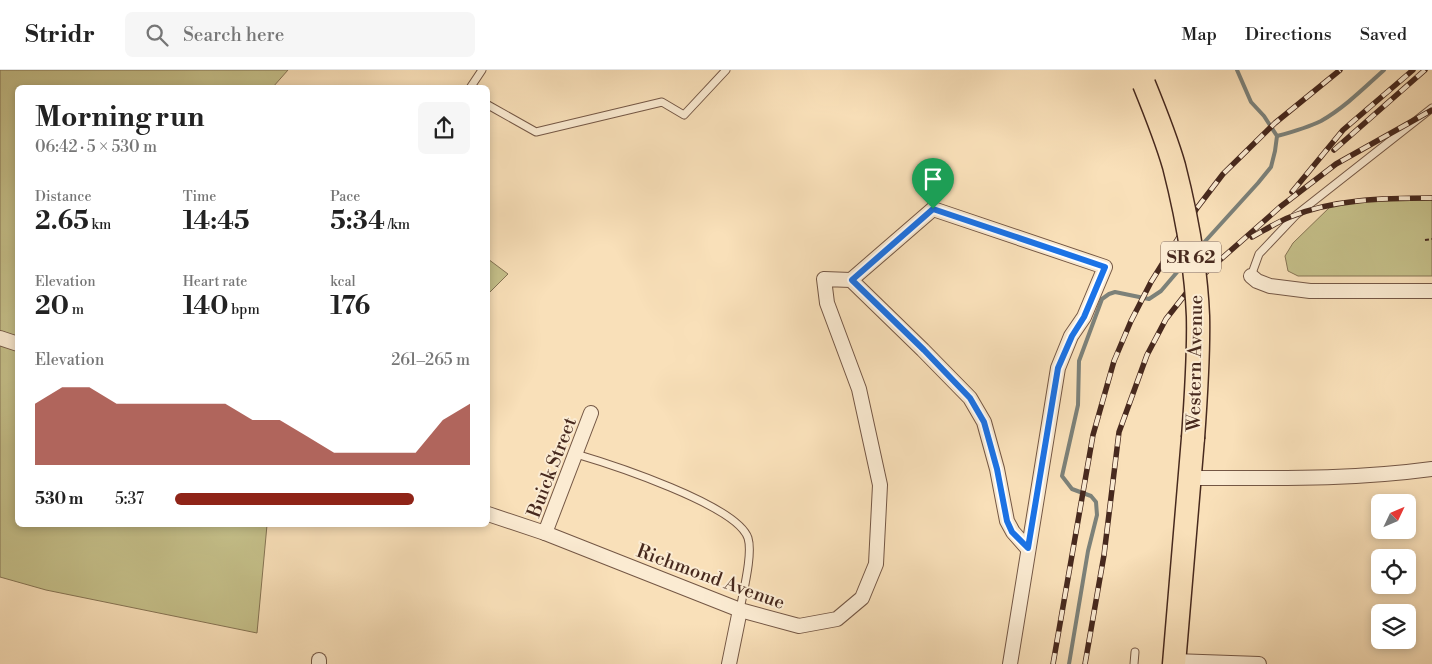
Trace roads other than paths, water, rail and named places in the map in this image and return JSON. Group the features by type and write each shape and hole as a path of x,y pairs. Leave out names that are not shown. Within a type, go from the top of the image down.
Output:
{"main road":[{"name":"Western Avenue","path":"1141,77 1174,166 1192,263 1198,315 1198,360 1193,438 1174,663"}],"street":[{"path":"1010,664 1058,368 1072,336 1084,317 1105,267 933,209 852,280 970,398 984,422 997,469 1007,521 1012,532 1028,548"},
{"path":"1251,276 1257,281 1270,286 1310,291 1432,291"},
{"name":"Richmond Avenue","path":"490,515 545,533 740,610 799,626 837,619 862,598 876,564 880,485 859,389 827,304 824,279 852,280"},
{"path":"0,338 15,343"},
{"name":"Buick Street","path":"545,533 591,413"},
{"path":"1190,478 1312,478 1400,473 1432,469"},
{"path":"729,664 740,610"},
{"path":"1174,663 1259,664"}],"lane":[{"path":"472,85 482,70"},
{"path":"490,106 536,132 662,102 684,115 726,70"},
{"path":"1251,276 1259,254 1296,215 1432,108"},
{"path":"576,454 604,462 685,494 729,516 742,528 748,538 750,552 740,610"},
{"path":"1134,664 1135,652"}],"waterway":[{"path":"1199,248 1271,167 1275,151 1277,136 1264,116 1251,102 1237,70"},
{"path":"1277,136 1321,121 1338,110 1384,70"},
{"path":"1069,664 1088,551 1097,515 1096,502 1091,496 1072,489 1062,476 1078,405 1079,361 1102,299 1115,292 1149,299 1161,291 1184,264"}],"railway":[{"path":"1053,664 1093,435 1114,361 1131,321 1151,282 1197,208 1223,174 1275,123 1340,70"},
{"path":"1292,192 1343,130 1413,70"},
{"path":"1334,150 1425,70"},
{"path":"1085,664 1104,555 1119,432 1147,355 1166,319 1195,282 1280,207 1336,164 1432,110"},
{"path":"1252,237 1285,219 1324,206 1378,199 1432,198"}]}
